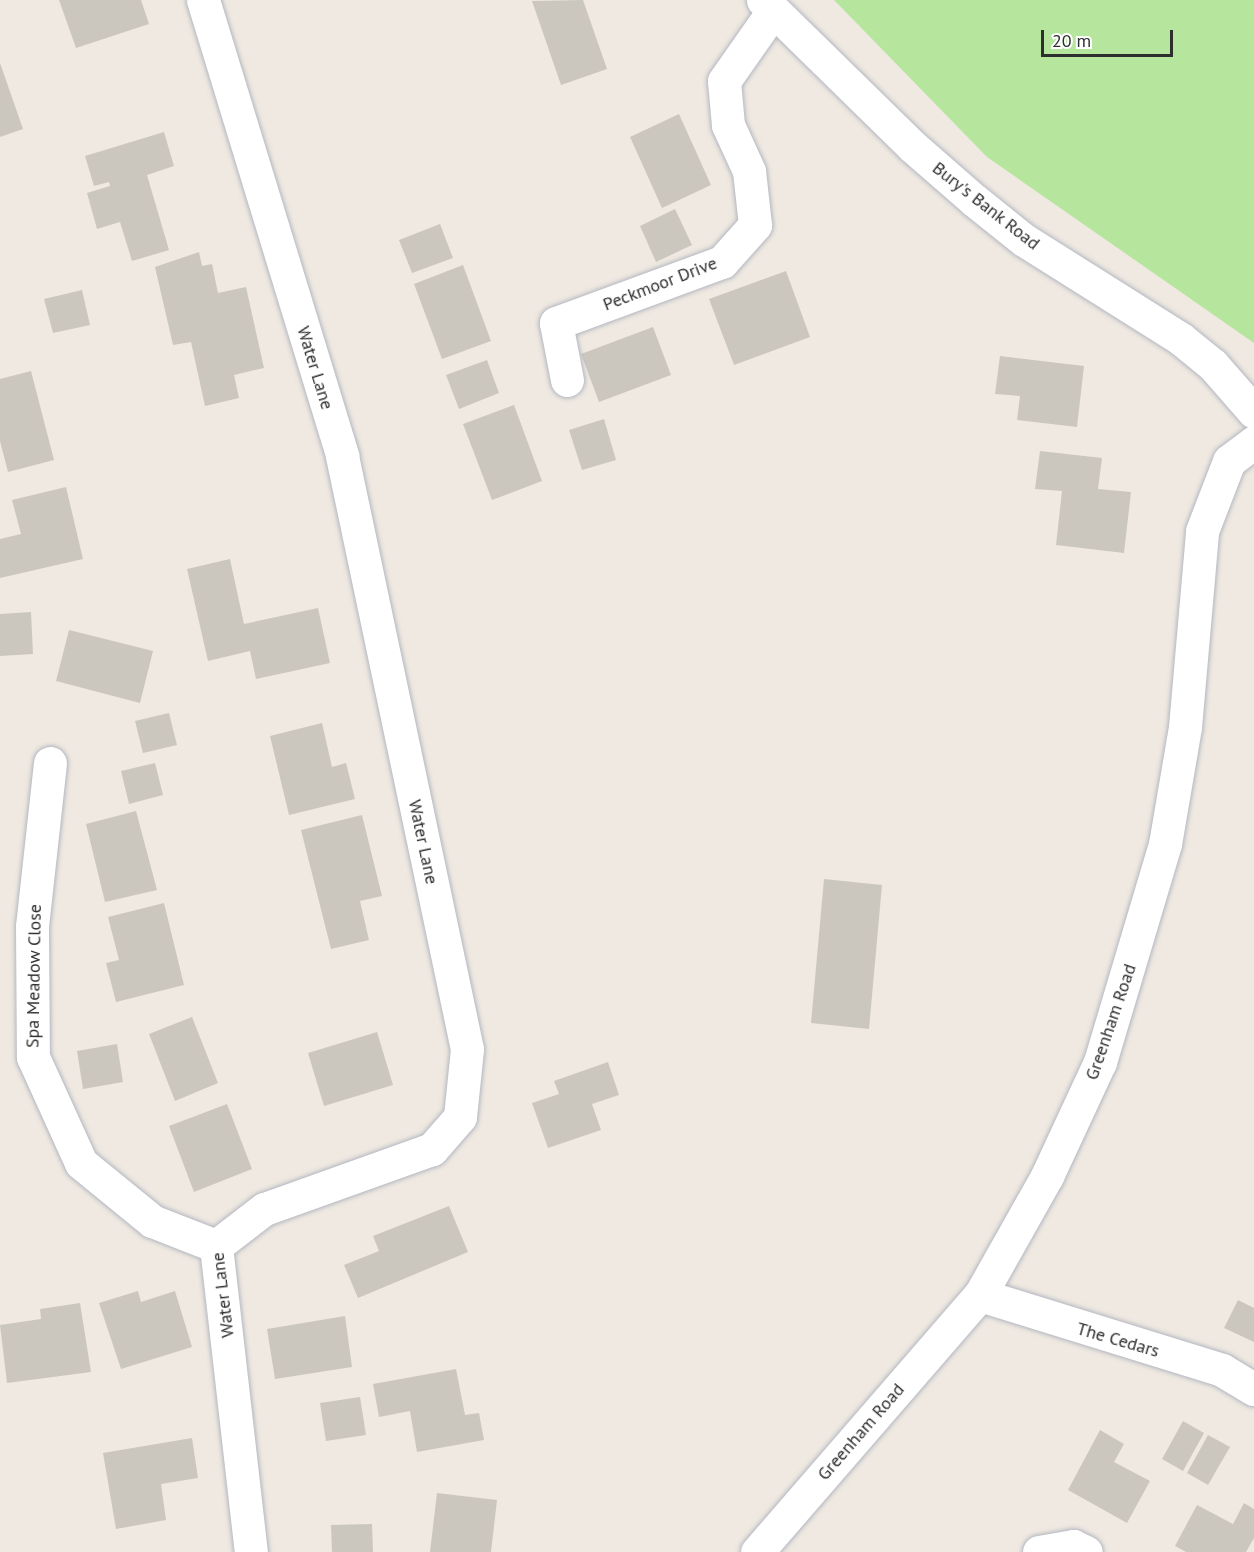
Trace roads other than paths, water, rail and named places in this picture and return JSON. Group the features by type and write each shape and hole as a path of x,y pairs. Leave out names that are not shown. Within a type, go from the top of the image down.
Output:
{"street":[{"name":"Water Lane","path":"203,0 342,456 466,1049 460,1117 432,1149 264,1209 216,1246 251,1552"},
{"name":"Peckmoor Drive","path":"567,380 556,323 722,262 755,225 749,171 728,125 724,81 768,6"},
{"name":"Bury's Bank Road","path":"768,6 912,146 974,200 1024,240 1181,339 1213,365 1254,412"},
{"name":"Greenham Road","path":"757,1552 980,1295 1047,1176 1100,1062 1165,844 1185,727 1202,531 1229,461 1254,442"},
{"name":"Spa Meadow Close","path":"50,763 32,927 33,1057 81,1163 152,1221 216,1246"},
{"name":"The Cedars","path":"980,1295 1222,1370 1254,1389"},
{"path":"1039,1552 1073,1546 1086,1552"}]}
